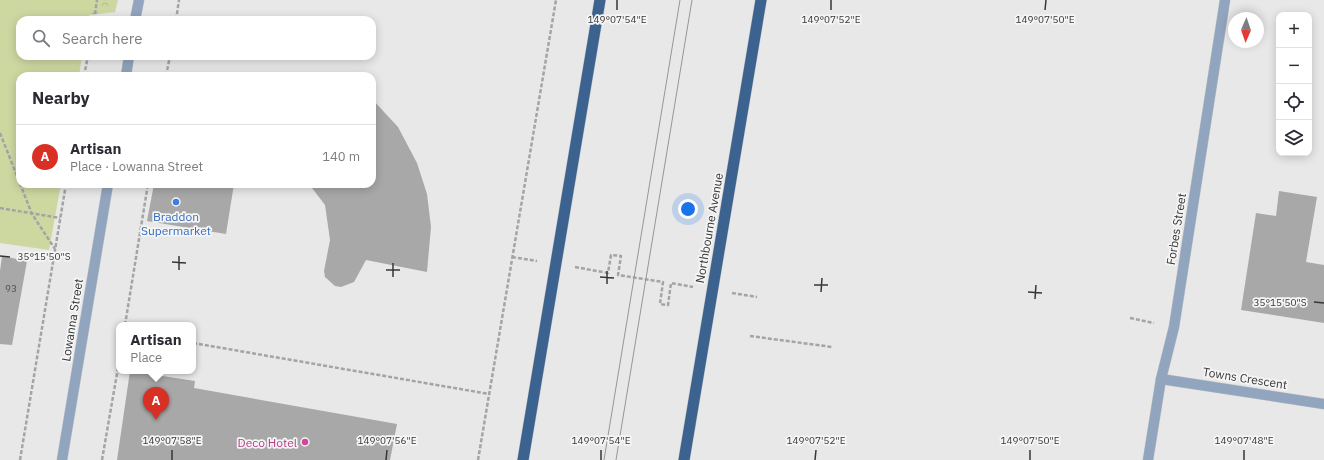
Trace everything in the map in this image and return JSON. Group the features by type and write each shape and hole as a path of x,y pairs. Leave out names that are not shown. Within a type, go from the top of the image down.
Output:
{"highway":[{"path":"523,460 600,0"},
{"name":"Northbourne Avenue","path":"684,460 761,0"}],"street":[{"path":"136,16 139,0"},
{"name":"Forbes Street","path":"1148,460 1161,379 1174,327 1225,0"},
{"path":"127,72 128,60"},
{"name":"Lowanna Street","path":"62,460 107,188"},
{"name":"Towns Crescent","path":"1161,379 1324,404"}],"path":[{"path":"95,16 97,0"},
{"path":"177,16 179,0"},
{"path":"478,460 556,0"},
{"path":"85,72 87,60"},
{"path":"167,72 169,60"},
{"path":"0,133 16,174"},
{"path":"22,188 32,214 56,249"},
{"path":"20,460 65,188"},
{"path":"125,322 147,188"},
{"path":"0,208 60,218"},
{"path":"512,257 608,273 611,255 620,256 618,274 663,282 660,304 668,305 671,283 757,297"},
{"path":"1130,318 1154,323"},
{"path":"750,336 832,347"},
{"path":"196,344 489,394"},
{"path":"102,460 117,374"}],"green space":[{"path":"0,0 92,0 89,16 16,16 16,60 81,60 80,72 16,72 16,188 60,188 49,250 0,243"},
{"path":"16,0 118,0 115,12 88,16 69,16"}],"building":[{"path":"376,103 398,127 417,163 427,194 431,227 427,272 366,260 354,282 341,287 335,286 325,277 324,271 330,240 325,205 312,188 376,188"},
{"path":"153,188 233,188 226,234 147,221"},
{"path":"1279,191 1317,197 1306,262 1324,265 1324,323 1241,310 1256,213 1276,216"},
{"path":"2,256 27,261 12,345 0,344 0,271"},
{"path":"130,374 150,374 195,381 194,388 397,424 390,460 117,460"}],"tram line":[{"path":"604,460 680,0"},
{"path":"616,460 692,0"}],"place":[{"name":"Braddon Supermarket","path":"176,202"},
{"name":"Artisan","path":"156,420"},
{"name":"Deco Hotel","path":"305,442"}]}
